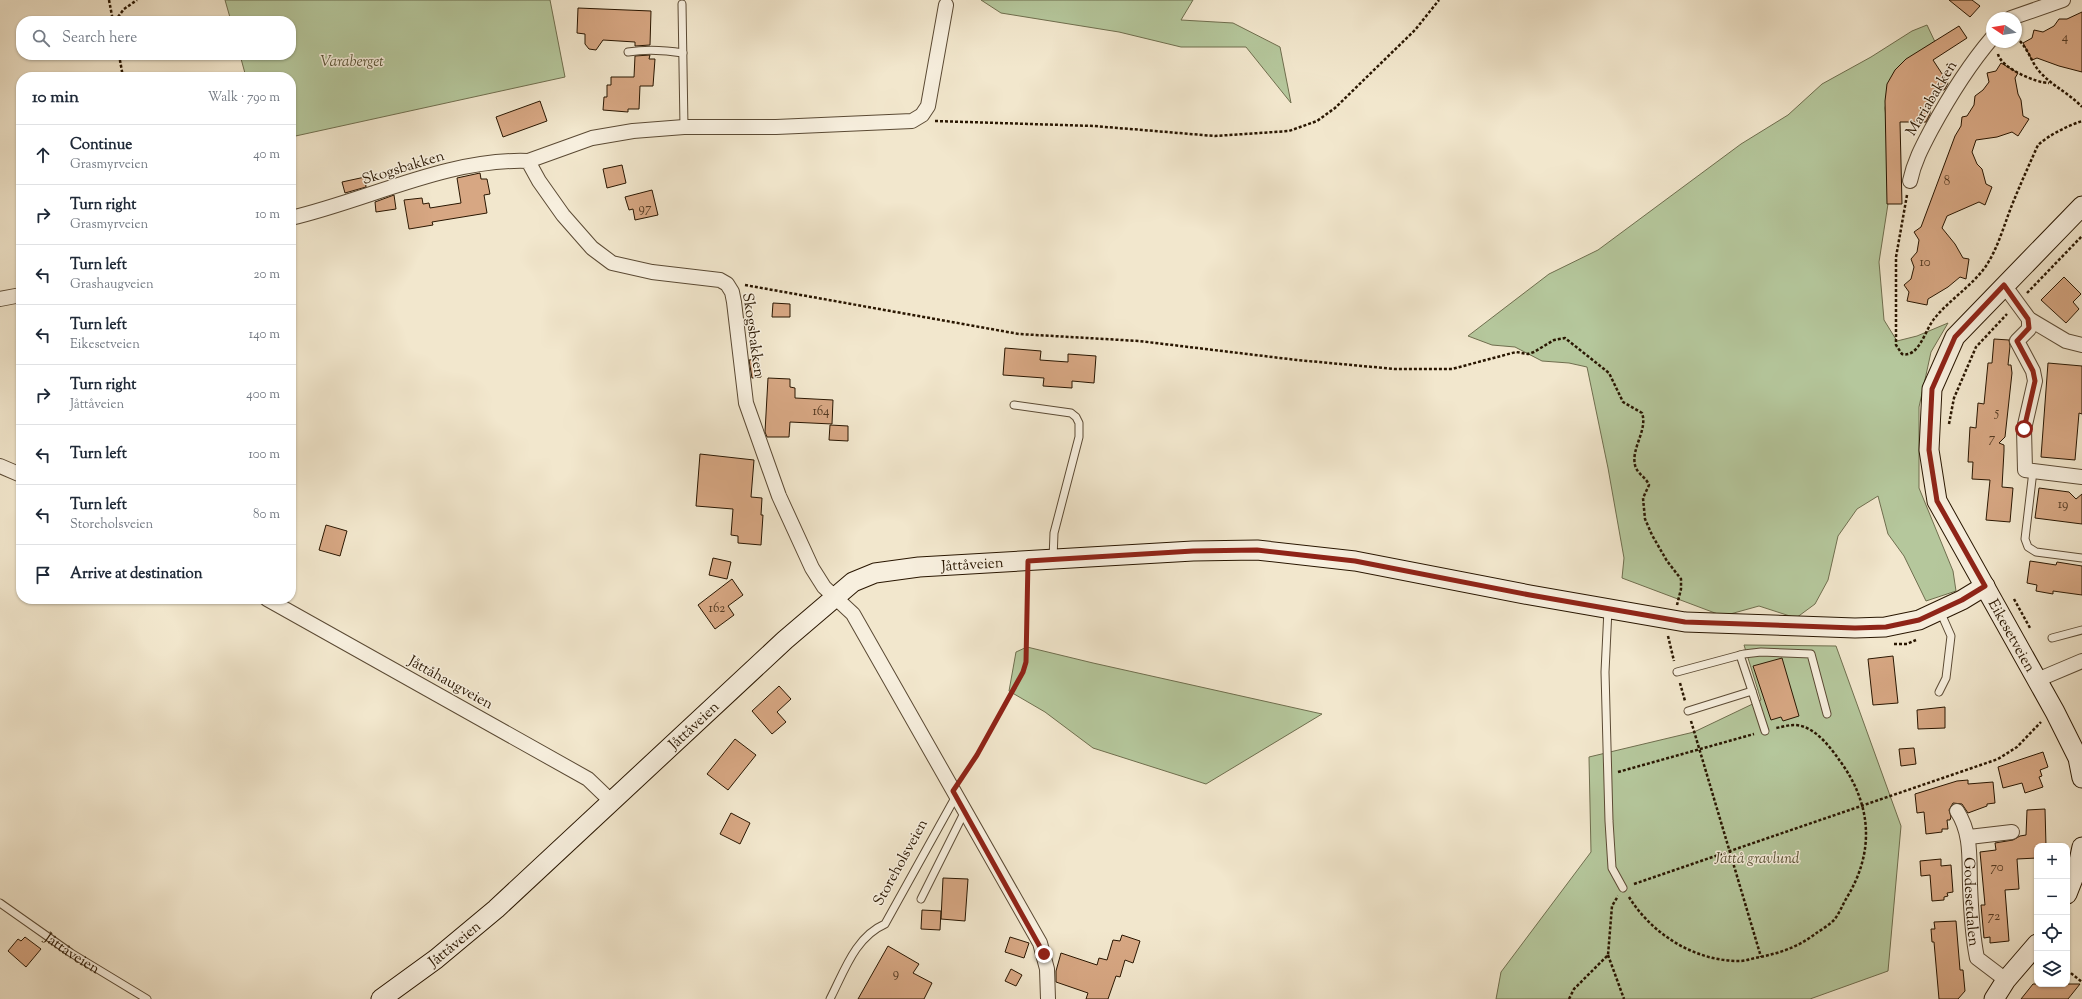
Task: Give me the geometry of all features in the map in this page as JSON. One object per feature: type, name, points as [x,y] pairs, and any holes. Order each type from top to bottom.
[{"type":"main road","name":"Eikesetveien","points":[[2038,680],[1937,501],[1929,450],[1932,389],[1955,337],[2082,206]]},
{"type":"main road","name":"Jåttåveien","points":[[381,999],[436,959],[496,909],[785,640],[853,582],[875,573],[919,567],[1193,551],[1257,550],[1304,554],[1355,561],[1530,595],[1608,608],[1670,627],[1767,625],[1886,627],[1919,620],[1985,586]]},
{"type":"main road","points":[[2038,680],[2078,758],[2082,778]]},
{"type":"main road","points":[[2070,886],[2078,866],[2082,847]]},
{"type":"main road","points":[[1994,999],[2006,980],[2034,947]]},
{"type":"street","points":[[2022,14],[2063,0]]},
{"type":"street","points":[[912,121],[922,115],[928,106],[946,5]]},
{"type":"street","name":"Mariabakken","points":[[1910,181],[1913,164],[1947,100],[1986,45]]},
{"type":"street","name":"Skogsbakken","points":[[296,216],[461,167],[495,161],[528,161],[592,138],[633,131],[684,126],[769,127],[912,121]]},
{"type":"street","name":"Skogsbakken","points":[[528,161],[539,181],[563,215],[592,248],[612,263],[652,272],[711,278],[727,284],[732,292],[734,302],[746,403],[758,441],[779,496],[812,568],[824,587],[835,598]]},
{"type":"street","points":[[2004,285],[2028,319],[2066,341],[2082,344]]},
{"type":"street","points":[[0,299],[16,296]]},
{"type":"street","points":[[2028,319],[2029,328],[2017,341],[2033,371],[2035,381],[2024,429],[2025,470],[2082,476]]},
{"type":"street","points":[[0,466],[16,473]]},
{"type":"street","points":[[835,598],[853,614],[1040,943],[1047,969],[1048,999]]},
{"type":"street","name":"Jåttåhaugveien","points":[[276,604],[588,779],[612,802]]},
{"type":"street","points":[[2038,680],[2082,661]]},
{"type":"street","name":"Godesetdalen","points":[[1957,811],[1964,821],[1969,837],[1971,911],[1977,958],[2006,980]]},
{"type":"street","points":[[1969,837],[2012,832]]},
{"type":"lane","points":[[682,4],[684,126]]},
{"type":"lane","points":[[628,52],[640,50],[683,53]]},
{"type":"lane","points":[[1014,405],[1071,414],[1076,417],[1079,423],[1078,447],[1054,533],[1053,559]]},
{"type":"lane","points":[[2033,471],[2025,539],[2028,548],[2036,552],[2082,558]]},
{"type":"lane","points":[[1608,608],[1605,672],[1612,868],[1623,888]]},
{"type":"lane","points":[[1940,610],[1951,636],[1946,678],[1940,692]]},
{"type":"lane","points":[[2052,638],[2082,630]]},
{"type":"lane","points":[[1677,672],[1740,655],[1761,652],[1811,654],[1827,714]]},
{"type":"lane","points":[[1740,655],[1765,731]]},
{"type":"lane","points":[[1688,711],[1752,691]]},
{"type":"lane","name":"Storeholsveien","points":[[830,999],[861,942],[878,927],[885,924],[954,794]]},
{"type":"lane","points":[[921,899],[965,811]]},
{"type":"lane","name":"Jåttåveien","points":[[0,903],[72,953],[147,999]]},
{"type":"path","points":[[109,0],[113,16]]},
{"type":"path","points":[[118,16],[124,9],[137,0]]},
{"type":"path","points":[[912,121],[1094,126],[1215,136],[1289,131],[1317,121],[1335,108],[1416,30],[1439,0]]},
{"type":"path","points":[[2022,44],[2036,67],[2049,82],[2082,107]]},
{"type":"path","points":[[120,60],[122,72]]},
{"type":"path","points":[[1947,64],[1951,69]]},
{"type":"path","points":[[2007,65],[2035,81],[2049,82]]},
{"type":"path","points":[[1910,181],[1896,257],[1895,278],[1896,345],[1902,354],[1908,356],[1918,347],[1926,330],[1935,318],[1985,267],[1995,249],[2038,145],[2044,140],[2073,124],[2082,122]]},
{"type":"path","points":[[1949,427],[1954,398],[1976,347],[2082,236]]},
{"type":"path","points":[[727,284],[736,283],[899,314],[1019,334],[1139,341],[1297,360],[1395,369],[1452,369],[1516,352],[1528,354],[1554,340],[1565,338],[1609,374],[1623,402],[1642,413],[1643,421],[1634,464],[1639,474],[1649,486],[1643,498],[1643,510],[1648,526],[1667,561],[1681,579],[1681,590],[1670,627],[1677,672],[1701,749],[1761,957]]},
{"type":"path","points":[[954,794],[1023,672],[1026,662],[1025,642],[1028,561]]},
{"type":"path","points":[[2012,596],[2020,608]]},
{"type":"path","points":[[1624,999],[1608,955],[1612,906],[1623,888],[1998,759],[2017,747],[2046,717]]},
{"type":"path","points":[[1608,775],[1765,731],[1796,725],[1810,731],[1825,741],[1849,773],[1862,806],[1866,830],[1865,856],[1853,888],[1834,920],[1804,943],[1778,954],[1740,961],[1716,958],[1691,951],[1662,935],[1636,908],[1623,888]]},
{"type":"path","points":[[1569,999],[1574,989],[1608,955]]},
{"type":"path","points":[[2070,972],[2082,982]]},
{"type":"green space","name":"Varaberget","points":[[225,0],[550,0],[565,77],[296,136],[296,72],[245,72],[241,60],[296,60],[296,16],[230,16]]},
{"type":"green space","points":[[981,0],[1193,0],[1181,20],[1233,23],[1280,47],[1291,103],[1246,47],[1181,47],[1119,32],[1001,13]]},
{"type":"green space","points":[[1927,25],[1936,44],[1926,66],[1892,76],[1885,108],[1892,178],[1879,262],[1884,320],[1897,341],[1917,336],[1948,323],[1931,352],[1919,407],[1919,488],[1953,571],[1956,591],[1926,601],[1904,556],[1888,534],[1878,496],[1857,509],[1838,536],[1828,580],[1815,604],[1796,618],[1759,606],[1723,616],[1622,578],[1624,558],[1608,468],[1587,367],[1569,363],[1542,361],[1515,347],[1492,345],[1468,336],[1549,274],[1598,250],[1741,144],[1788,115],[1822,84],[1871,57],[1912,31]]},
{"type":"green space","name":"Jåttå gravlund","points":[[1744,645],[1836,646],[1901,826],[1888,971],[1810,999],[1496,999],[1501,972],[1591,852],[1589,757],[1694,732],[1761,700]]},
{"type":"green space","points":[[1027,647],[1322,714],[1206,784],[1093,748],[1045,712],[1009,691],[1016,652]]},
{"type":"building","points":[[1949,0],[1972,0],[1980,6],[1970,17]]},
{"type":"building","points":[[578,8],[651,11],[650,45],[635,46],[635,42],[603,40],[596,50],[589,49],[585,44],[585,34],[577,33]]},
{"type":"building","points":[[2082,12],[2082,72],[2037,58],[2032,60],[2023,43],[2032,38],[2034,30],[2043,32],[2054,26],[2059,19],[2067,19]]},
{"type":"building","points":[[1959,26],[1967,38],[1933,60],[1948,83],[1945,89],[1935,95],[1930,104],[1930,114],[1926,122],[1900,122],[1902,204],[1887,204],[1885,101],[1887,84],[1895,70],[1906,59]]},
{"type":"building","points":[[650,55],[649,59],[655,59],[653,86],[640,86],[639,109],[628,109],[628,112],[603,110],[604,97],[607,97],[607,85],[611,85],[611,77],[634,77],[635,56]]},
{"type":"building","points":[[2001,63],[2018,73],[2015,78],[2018,94],[2021,100],[2023,116],[2029,119],[2018,136],[2012,132],[1997,137],[1976,140],[1972,152],[1977,164],[1982,169],[1986,184],[1992,187],[1985,205],[1979,202],[1947,216],[1942,228],[1955,244],[1963,258],[1969,259],[1966,279],[1960,277],[1948,287],[1928,299],[1927,305],[1907,301],[1909,292],[1904,285],[1911,279],[1914,267],[1911,259],[1917,252],[1919,240],[1914,232],[1921,227],[1955,136],[1961,126],[1962,117],[1967,116],[1974,105],[1975,96],[1983,90],[1989,82],[1987,73],[1996,71]]},
{"type":"building","points":[[540,101],[547,121],[503,137],[496,117]]},
{"type":"building","points":[[622,165],[626,183],[607,188],[603,169]]},
{"type":"building","points":[[480,173],[481,179],[487,179],[490,194],[484,195],[487,213],[432,222],[433,225],[409,229],[404,200],[422,198],[423,204],[429,203],[430,208],[461,203],[457,178]]},
{"type":"building","points":[[365,177],[366,187],[345,193],[342,182]]},
{"type":"building","points":[[652,190],[658,215],[635,220],[633,209],[629,210],[625,197]]},
{"type":"building","points":[[394,195],[396,209],[376,212],[375,202]]},
{"type":"building","points":[[2064,277],[2081,294],[2073,302],[2079,309],[2066,323],[2041,300]]},
{"type":"building","points":[[773,303],[790,304],[790,317],[772,317]]},
{"type":"building","points":[[1994,339],[2009,340],[2010,346],[2008,365],[2011,365],[2012,373],[2005,437],[1999,443],[2004,445],[2002,487],[2013,488],[2010,522],[1986,520],[1990,480],[1972,479],[1973,462],[1968,462],[1970,427],[1976,428],[1978,403],[1984,404],[1988,363],[1992,363]]},
{"type":"building","points":[[1005,348],[1041,351],[1040,360],[1068,362],[1068,354],[1096,356],[1094,383],[1072,381],[1072,388],[1043,386],[1044,378],[1003,375]]},
{"type":"building","points":[[759,359],[761,377],[752,378],[749,360]]},
{"type":"building","points":[[2048,363],[2082,366],[2082,414],[2079,413],[2075,460],[2041,457]]},
{"type":"building","points":[[768,378],[790,379],[790,387],[795,388],[795,398],[833,400],[832,424],[790,422],[789,437],[767,437],[765,432]]},
{"type":"building","points":[[830,425],[848,426],[848,441],[829,440]]},
{"type":"building","points":[[700,454],[754,460],[751,497],[762,498],[761,515],[763,515],[761,545],[738,543],[738,536],[731,535],[733,509],[696,506]]},
{"type":"building","points":[[2039,488],[2069,492],[2076,499],[2082,494],[2082,524],[2035,518]]},
{"type":"building","points":[[326,525],[347,531],[340,556],[319,550]]},
{"type":"building","points":[[713,558],[731,562],[727,579],[709,575]]},
{"type":"building","points":[[2030,561],[2056,565],[2057,562],[2082,566],[2082,595],[2053,591],[2053,594],[2036,591],[2037,585],[2027,583]]},
{"type":"building","points":[[732,579],[743,595],[728,606],[734,615],[715,629],[698,605]]},
{"type":"building","points":[[1893,656],[1898,703],[1873,705],[1868,659]]},
{"type":"building","points":[[1782,658],[1799,716],[1783,721],[1781,717],[1771,720],[1753,666]]},
{"type":"building","points":[[779,686],[791,699],[777,712],[786,722],[772,734],[752,711]]},
{"type":"building","points":[[1945,707],[1945,728],[1918,729],[1917,710]]},
{"type":"building","points":[[735,739],[756,755],[728,790],[707,774]]},
{"type":"building","points":[[1914,748],[1916,764],[1901,766],[1899,749]]},
{"type":"building","points":[[2043,752],[2048,767],[2040,770],[2042,776],[2039,777],[2043,787],[2025,793],[2022,783],[2003,788],[1998,767]]},
{"type":"building","points":[[1968,780],[1968,784],[1993,782],[1995,803],[1987,804],[1987,806],[1968,813],[1962,804],[1953,803],[1949,810],[1951,817],[1950,820],[1947,820],[1948,829],[1942,829],[1942,832],[1926,834],[1924,812],[1917,813],[1915,794],[1957,781]]},
{"type":"building","points":[[2045,809],[2046,843],[2034,843],[2034,858],[2017,859],[2019,889],[2005,890],[2009,941],[1990,943],[1990,937],[1984,938],[1981,905],[1985,905],[1980,852],[1996,850],[1995,843],[2013,840],[2020,836],[2026,835],[2027,810]]},
{"type":"building","points":[[731,813],[750,823],[740,844],[720,834]]},
{"type":"building","points":[[1941,859],[1941,866],[1951,865],[1953,892],[1947,893],[1948,896],[1944,897],[1944,900],[1932,901],[1930,875],[1921,876],[1920,861]]},
{"type":"building","points":[[943,878],[968,879],[965,921],[941,919]]},
{"type":"building","points":[[922,910],[941,911],[940,930],[921,929]]},
{"type":"building","points":[[1956,921],[1960,970],[1963,970],[1965,991],[1958,999],[1939,999],[1934,942],[1932,942],[1931,929],[1935,929],[1934,922]]},
{"type":"building","points":[[1122,935],[1140,941],[1133,963],[1125,960],[1120,977],[1116,976],[1108,999],[1086,999],[1088,993],[1056,982],[1056,971],[1061,953],[1097,965],[1099,958],[1107,960],[1113,940],[1120,941]]},
{"type":"building","points":[[25,937],[41,949],[26,967],[8,951],[18,939],[21,941]]},
{"type":"building","points":[[1010,937],[1029,943],[1024,958],[1005,952]]},
{"type":"building","points":[[888,946],[919,964],[913,973],[932,983],[924,999],[858,999]]},
{"type":"building","points":[[1011,969],[1022,975],[1016,986],[1005,981]]},
{"type":"building","points":[[2033,984],[2034,987],[2070,987],[2070,984],[2080,984],[2068,999],[2021,999]]},
{"type":"route","points":[[1044,954],[1040,943],[953,791],[977,755],[1002,707],[1023,672],[1026,662],[1025,642],[1028,561],[1193,551],[1257,550],[1304,554],[1355,561],[1530,595],[1685,622],[1855,628],[1886,627],[1919,620],[1962,600],[1985,586],[1937,501],[1929,450],[1932,389],[1955,337],[2004,285],[2028,319],[2029,328],[2017,341],[2026,361],[2033,371],[2035,381],[2024,429]]}]
